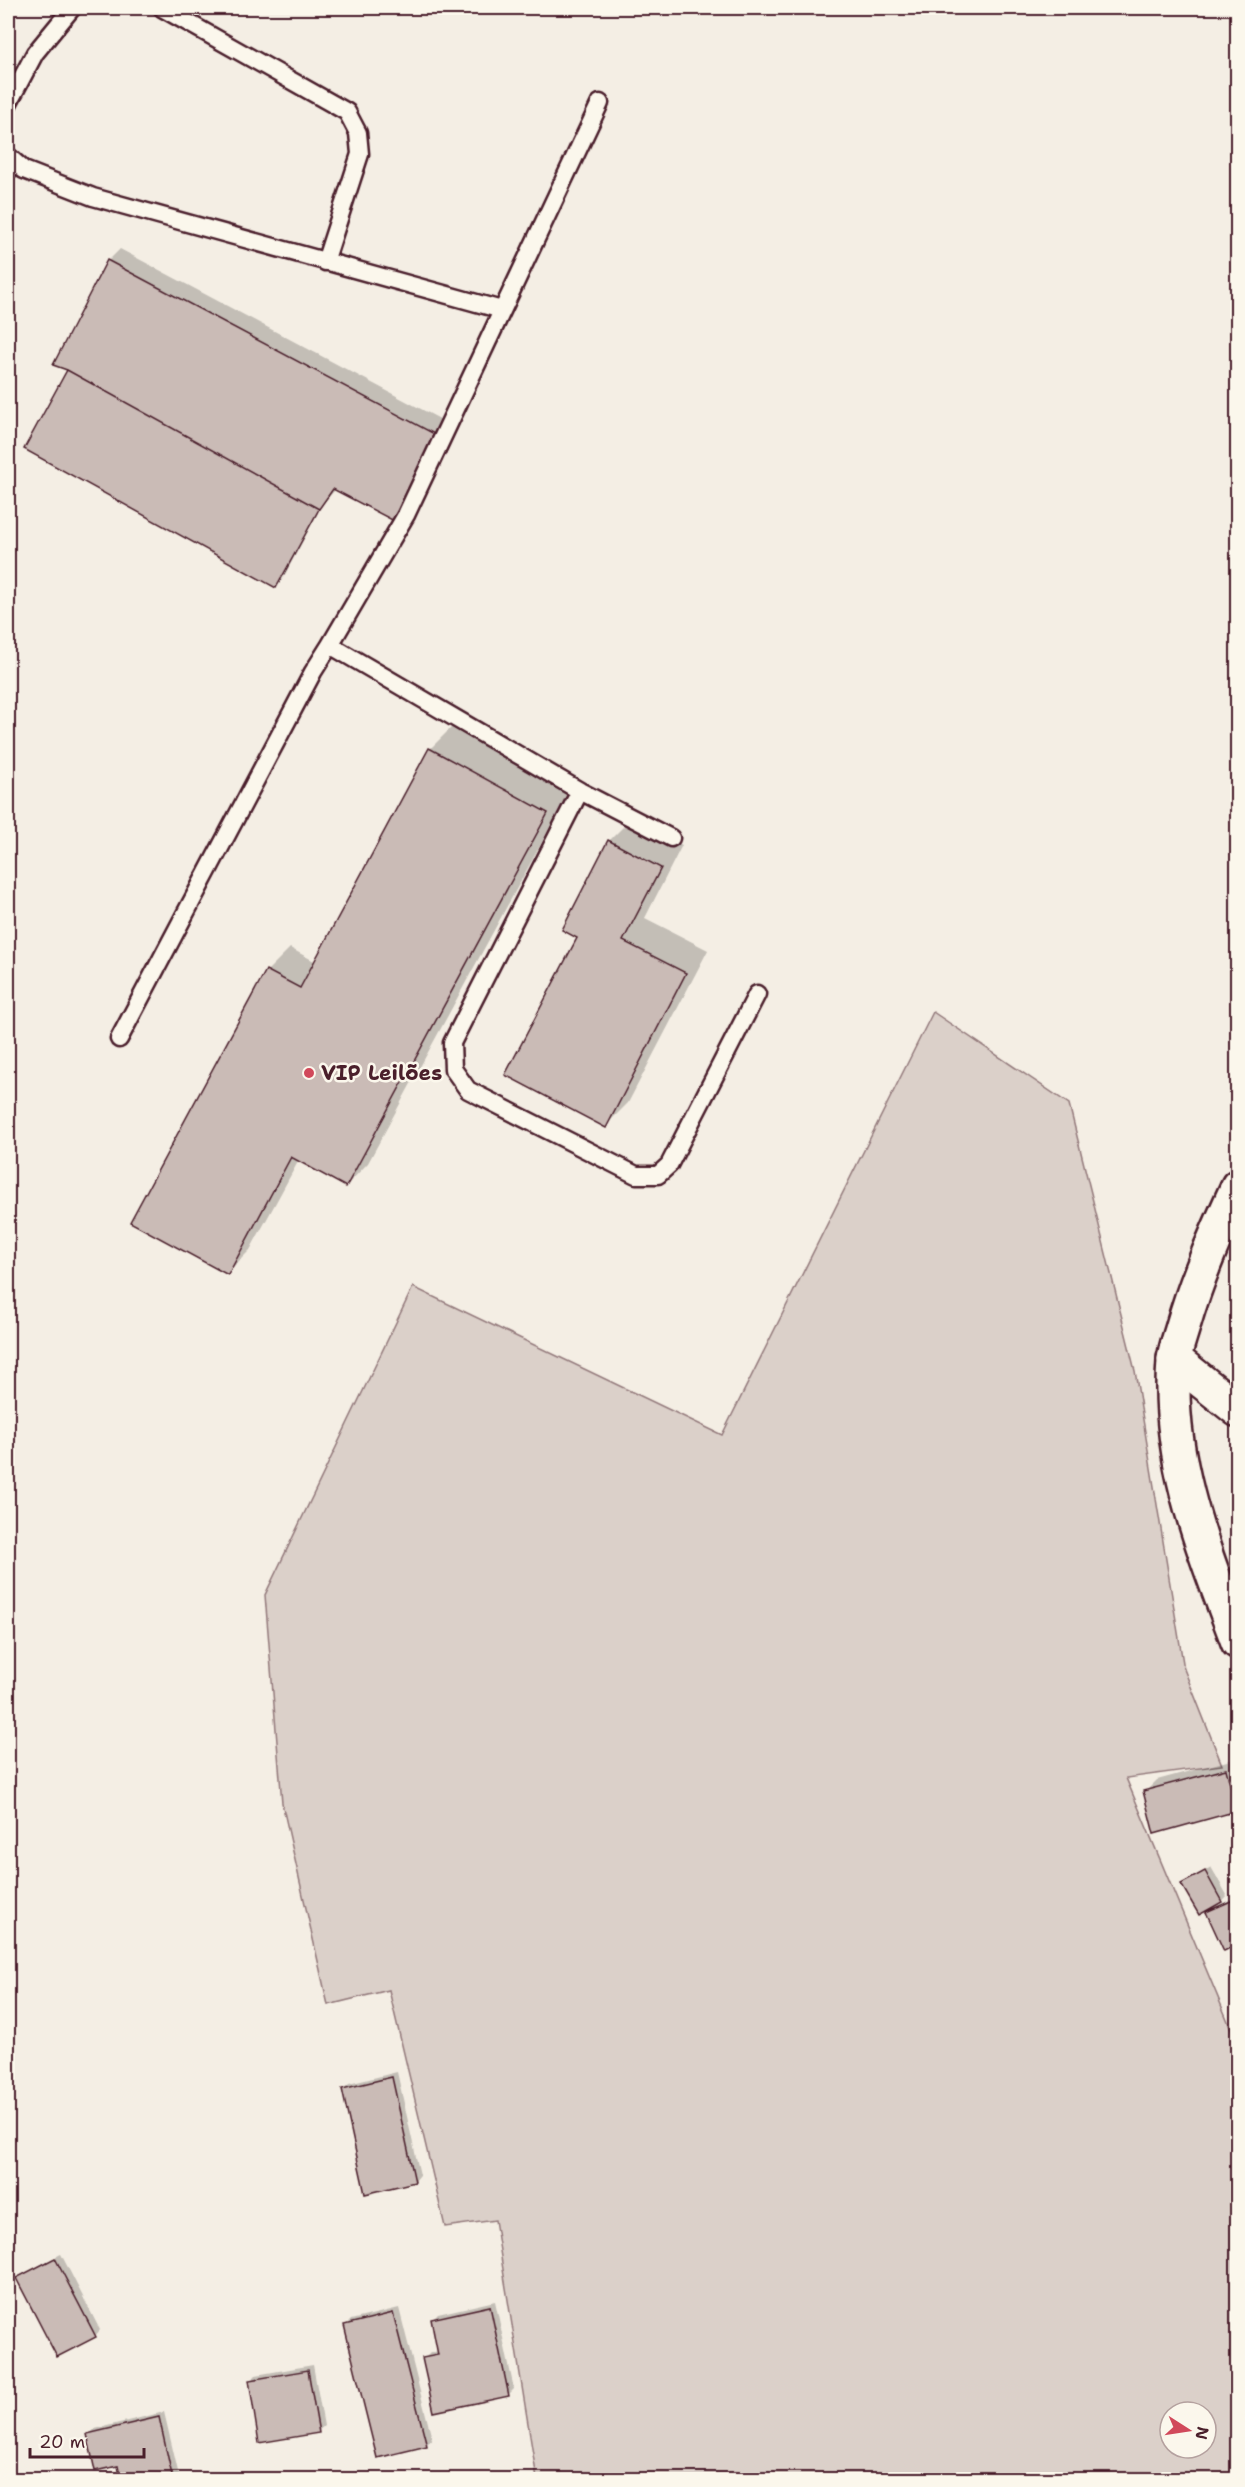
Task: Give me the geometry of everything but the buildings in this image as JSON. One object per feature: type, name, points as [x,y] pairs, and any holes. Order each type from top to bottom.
[{"type":"main road","points":[[1238,1186],[1204,1259],[1174,1359],[1174,1412],[1179,1462],[1196,1530],[1238,1642]]},
{"type":"main road","points":[[1174,1359],[1238,1410]]},
{"type":"lane","points":[[8,104],[35,53],[72,8]]},
{"type":"lane","points":[[162,8],[346,112],[358,133],[360,154],[325,262]]},
{"type":"lane","points":[[119,1039],[313,672],[406,515],[600,103]]},
{"type":"lane","points":[[8,156],[24,171],[93,197],[502,310]]},
{"type":"lane","points":[[330,645],[580,791],[671,838]]},
{"type":"lane","points":[[580,791],[452,1043],[453,1069],[468,1090],[636,1175],[658,1175],[669,1165],[757,994]]},
{"type":"shaded area","points":[[933,1012],[1069,1104],[1135,1371],[1184,1669],[1222,1765],[1126,1778],[1237,2043],[1237,2479],[537,2479],[495,2220],[445,2227],[389,1990],[328,2005],[282,1803],[265,1595],[413,1287],[722,1435]]},
{"type":"place","name":"VIP Leilões","points":[[309,1073]]}]
